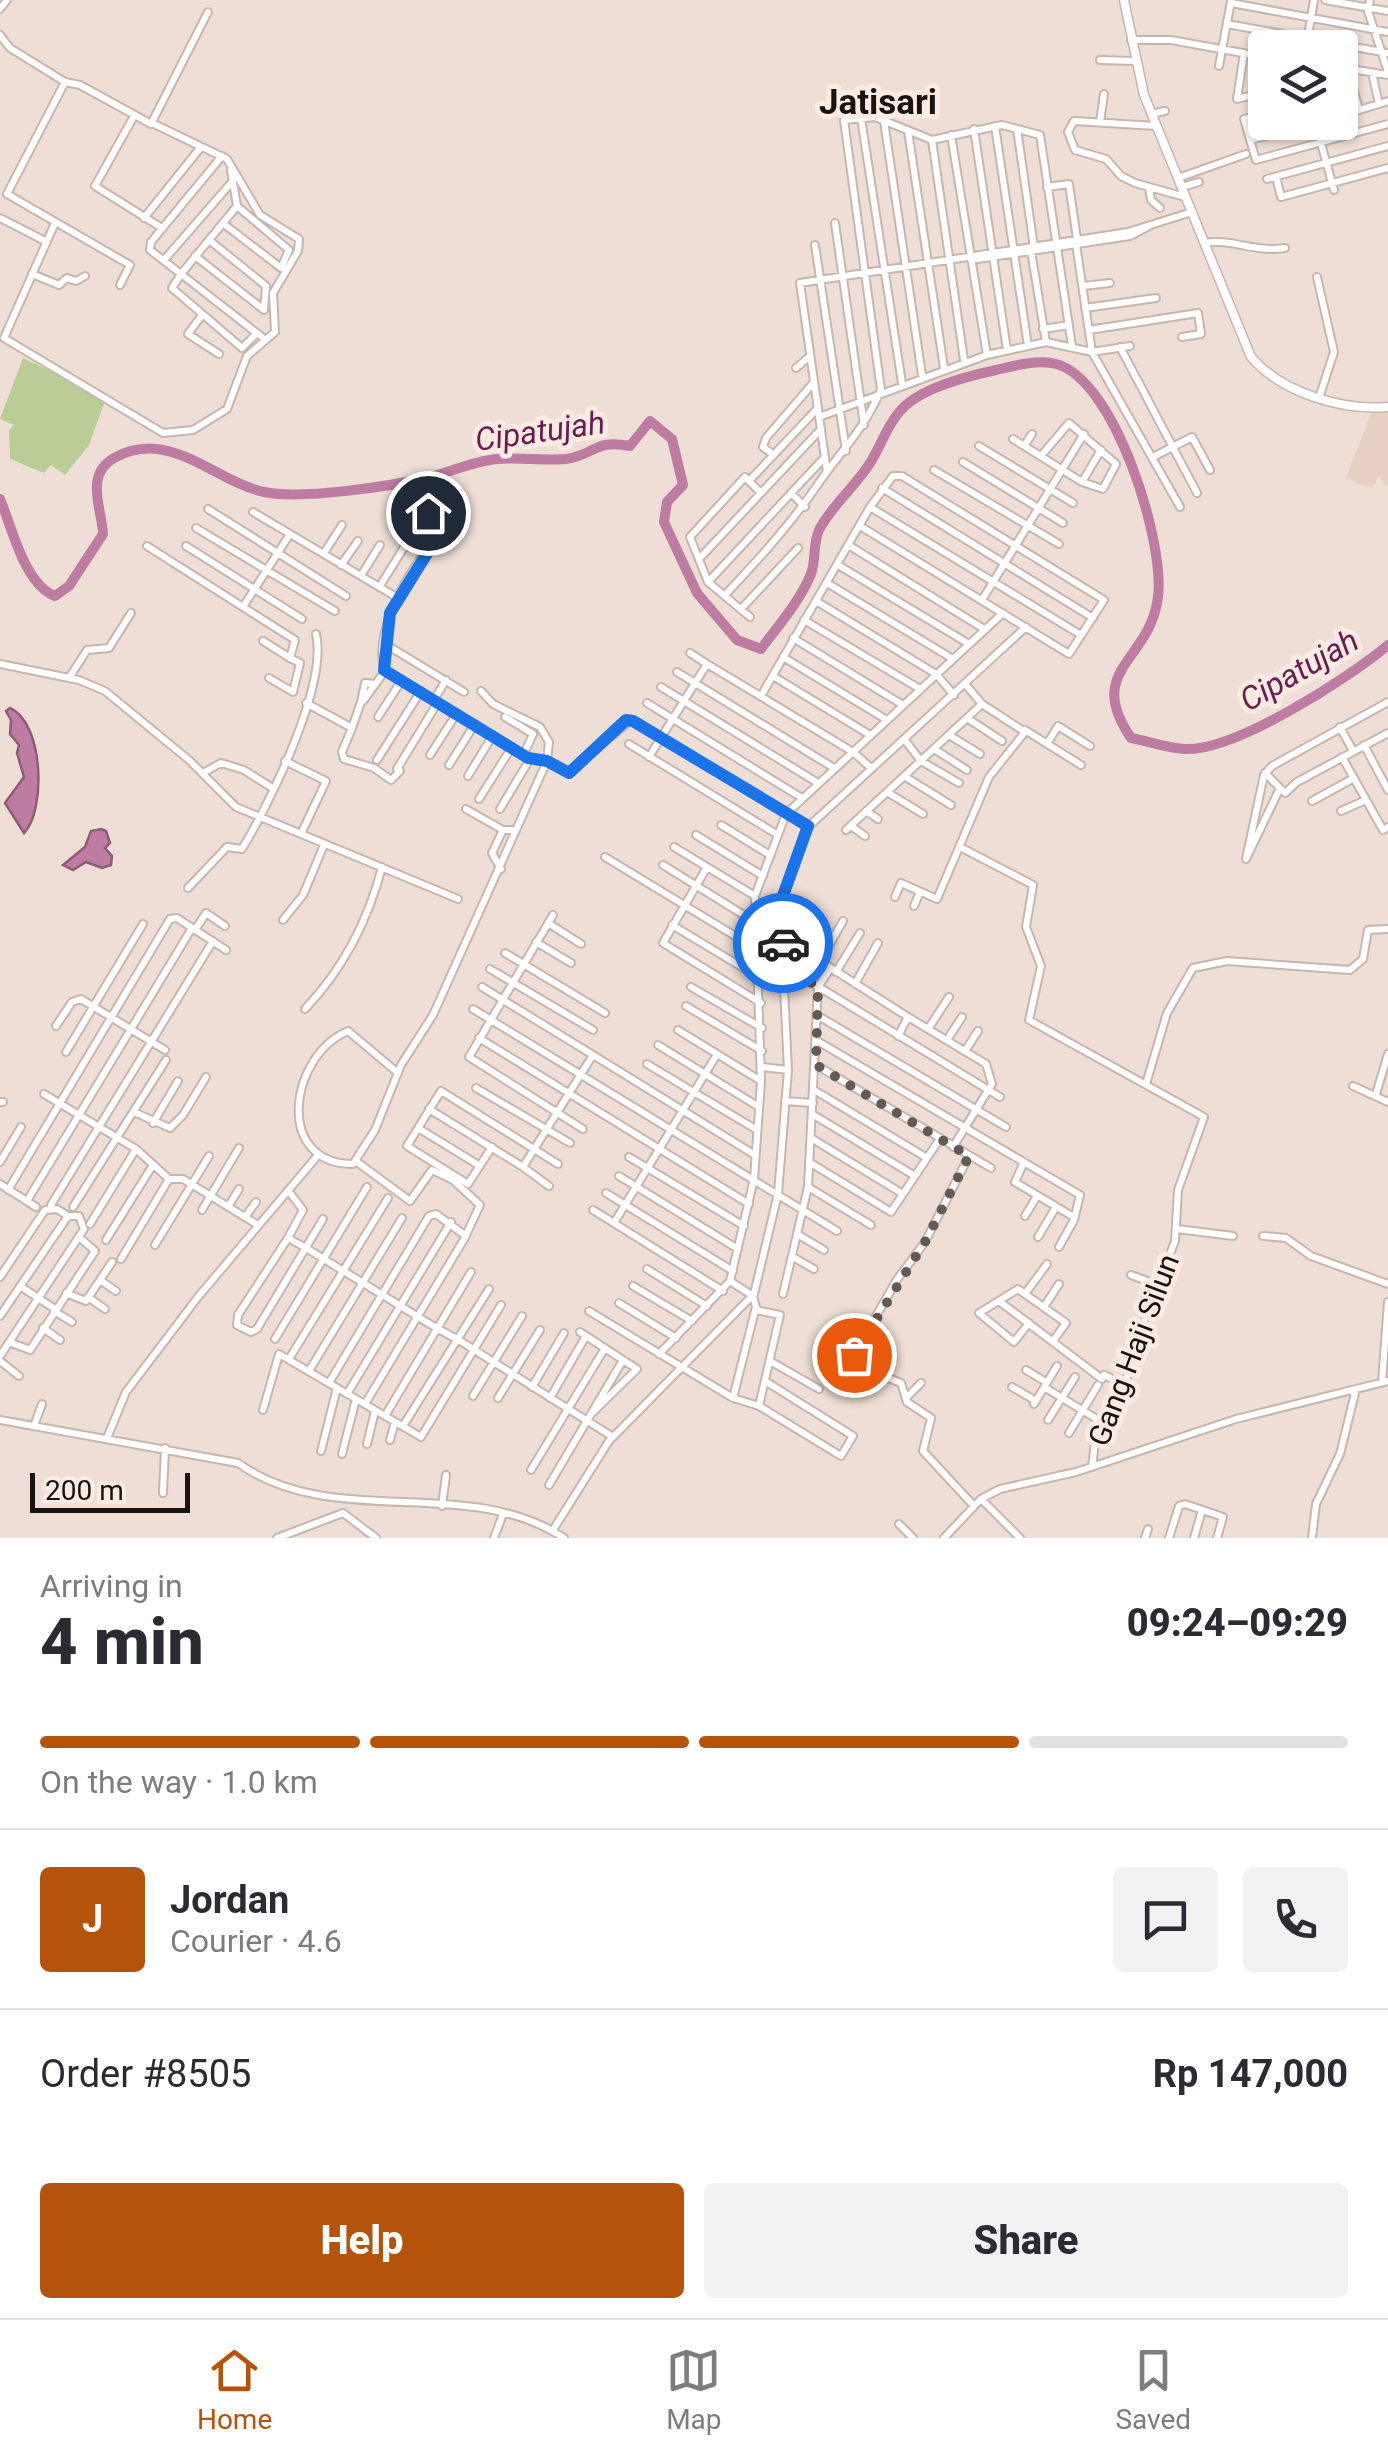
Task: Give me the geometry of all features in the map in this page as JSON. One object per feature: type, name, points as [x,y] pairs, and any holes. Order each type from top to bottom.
[{"type":"street","points":[[0,9],[8,0]]},
{"type":"street","points":[[1124,0],[1151,114],[1252,357],[1264,369],[1319,398],[1342,405],[1388,407]]},
{"type":"street","points":[[1309,30],[1314,0]]},
{"type":"street","points":[[1326,0],[1369,4],[1388,11]]},
{"type":"street","points":[[1219,66],[1231,2],[1388,32]]},
{"type":"street","points":[[1358,71],[1388,74],[1369,4]]},
{"type":"street","points":[[152,123],[208,12]]},
{"type":"street","points":[[1227,24],[1251,30]]},
{"type":"street","points":[[0,35],[8,47],[65,82],[80,85],[134,116],[222,156],[260,215],[296,235],[300,247],[274,293],[275,332],[248,356],[230,407],[198,428],[173,434],[157,431],[4,338],[55,223]]},
{"type":"street","points":[[1131,40],[1171,40],[1248,54]]},
{"type":"street","points":[[1358,50],[1385,53]]},
{"type":"street","points":[[1244,53],[1238,100],[1248,97]]},
{"type":"street","points":[[1100,60],[1136,62]]},
{"type":"street","points":[[1372,73],[1379,104]]},
{"type":"street","points":[[65,82],[7,194],[130,265],[120,286]]},
{"type":"street","points":[[1100,122],[1104,94]]},
{"type":"street","points":[[1358,107],[1359,110],[1388,101]]},
{"type":"street","points":[[1151,114],[1165,111]]},
{"type":"street","points":[[134,116],[95,184],[98,190],[162,228]]},
{"type":"street","points":[[861,118],[902,382]]},
{"type":"street","points":[[725,595],[805,507],[865,428],[881,390],[842,123],[861,118],[884,120],[932,140],[995,126],[1040,136],[1072,346]]},
{"type":"street","points":[[884,120],[922,376]]},
{"type":"street","points":[[1156,126],[1070,122],[1068,135],[1074,149],[1106,159],[1121,176],[1186,197]]},
{"type":"street","points":[[1250,140],[1256,160],[1388,124]]},
{"type":"street","points":[[995,126],[1028,346]]},
{"type":"street","points":[[974,129],[1007,350]]},
{"type":"street","points":[[1017,129],[1046,342]]},
{"type":"street","points":[[908,130],[944,368]]},
{"type":"street","points":[[951,134],[986,354]]},
{"type":"street","points":[[932,140],[964,360]]},
{"type":"street","points":[[1320,140],[1333,187]]},
{"type":"street","points":[[1388,146],[1272,178],[1282,197],[1333,187],[1388,169]]},
{"type":"street","points":[[144,218],[202,147]]},
{"type":"street","points":[[1180,183],[1246,154]]},
{"type":"street","points":[[222,156],[148,246],[181,274],[259,335],[242,348],[172,290],[181,274],[237,206]]},
{"type":"street","points":[[224,224],[281,268],[289,250],[237,206],[231,166]]},
{"type":"street","points":[[164,260],[232,182]]},
{"type":"street","points":[[1180,183],[1199,182]]},
{"type":"street","points":[[1048,187],[1069,184],[1092,352],[1180,507]]},
{"type":"street","points":[[1149,188],[1151,200],[1160,208]]},
{"type":"street","points":[[828,473],[800,283],[1076,242],[1192,212]]},
{"type":"street","points":[[0,218],[47,242]]},
{"type":"street","points":[[835,223],[865,428]]},
{"type":"street","points":[[195,256],[264,310],[266,286],[209,240]]},
{"type":"street","points":[[1204,243],[1225,240],[1254,250],[1286,248]]},
{"type":"street","points":[[816,246],[846,451]]},
{"type":"street","points":[[32,274],[57,284],[85,276]]},
{"type":"street","points":[[1317,278],[1334,352],[1319,398]]},
{"type":"street","points":[[1083,286],[1110,283]]},
{"type":"street","points":[[1086,308],[1156,298]]},
{"type":"street","points":[[1089,330],[1198,313],[1202,334],[1182,337]]},
{"type":"street","points":[[202,316],[188,334],[219,354]]},
{"type":"street","points":[[1044,329],[1069,325]]},
{"type":"street","points":[[750,482],[818,413],[902,382],[964,360],[1046,342],[1092,352],[1130,346]]},
{"type":"street","points":[[1120,347],[1196,492]]},
{"type":"street","points":[[796,368],[810,356]]},
{"type":"street","points":[[774,456],[764,447],[772,427],[815,381]]},
{"type":"street","points":[[1013,439],[1040,456],[1060,468],[1082,482],[1104,488],[1116,466],[1084,434],[1066,423],[1040,456]]},
{"type":"street","points":[[699,559],[820,430]]},
{"type":"street","points":[[1024,446],[1032,434]]},
{"type":"street","points":[[982,600],[1084,434]]},
{"type":"street","points":[[1153,457],[1192,437],[1210,470]]},
{"type":"street","points":[[978,446],[1073,502]]},
{"type":"street","points":[[1082,482],[1101,450]]},
{"type":"street","points":[[708,582],[825,457]]},
{"type":"street","points":[[963,462],[1063,523]]},
{"type":"street","points":[[934,470],[1060,544]]},
{"type":"street","points":[[762,696],[870,506],[893,476],[902,476],[1104,598],[1070,654],[860,526]]},
{"type":"street","points":[[750,616],[708,582],[690,537],[745,478],[761,493]]},
{"type":"street","points":[[882,488],[1093,618]]},
{"type":"street","points":[[791,493],[805,507]]},
{"type":"street","points":[[870,506],[1082,636]]},
{"type":"street","points":[[208,509],[346,596]]},
{"type":"street","points":[[446,680],[397,769],[400,771],[391,780],[374,768],[344,759],[342,752],[361,702],[384,670],[384,644],[398,598],[455,510]]},
{"type":"street","points":[[253,512],[398,598]]},
{"type":"street","points":[[380,586],[424,514],[444,526]]},
{"type":"street","points":[[324,554],[342,526]]},
{"type":"street","points":[[196,528],[335,611]]},
{"type":"street","points":[[243,607],[290,534]]},
{"type":"street","points":[[342,565],[358,541]]},
{"type":"street","points":[[362,574],[380,545]]},
{"type":"street","points":[[147,546],[295,640],[290,658]]},
{"type":"street","points":[[186,546],[302,619]]},
{"type":"street","points":[[850,546],[984,629]]},
{"type":"street","points":[[742,608],[798,548]]},
{"type":"street","points":[[838,564],[968,644]]},
{"type":"street","points":[[771,577],[780,585]]},
{"type":"street","points":[[827,583],[953,659]]},
{"type":"street","points":[[756,593],[766,600]]},
{"type":"street","points":[[816,601],[936,674],[954,695]]},
{"type":"street","points":[[69,678],[87,650],[109,648],[131,613]]},
{"type":"street","points":[[658,1354],[730,1281],[744,1226],[754,1180],[762,1066],[755,896],[786,814],[1003,614]]},
{"type":"street","points":[[804,620],[920,689]]},
{"type":"street","points":[[734,1398],[778,1194],[788,1070],[780,904],[808,826],[1026,627]]},
{"type":"street","points":[[188,888],[227,847],[242,849],[262,816],[320,660],[316,634]]},
{"type":"street","points":[[793,638],[903,705]]},
{"type":"street","points":[[262,642],[300,662],[294,692],[269,678]]},
{"type":"street","points":[[384,644],[464,692]]},
{"type":"street","points":[[690,653],[852,752],[871,768]]},
{"type":"street","points":[[783,657],[886,720]]},
{"type":"street","points":[[0,664],[69,678],[114,696],[203,773],[234,806],[458,899]]},
{"type":"street","points":[[649,756],[707,664]]},
{"type":"street","points":[[384,670],[527,757],[547,761],[570,773],[628,720],[808,826]]},
{"type":"street","points":[[677,672],[834,768]]},
{"type":"street","points":[[773,676],[870,735]]},
{"type":"street","points":[[378,717],[402,680]]},
{"type":"street","points":[[966,685],[982,704],[1081,765]]},
{"type":"street","points":[[662,687],[818,783]]},
{"type":"street","points":[[377,760],[421,691]]},
{"type":"street","points":[[398,1072],[348,1031],[310,1064],[300,1086],[298,1123],[320,1154],[346,1165],[357,1160],[380,1119],[398,1072],[433,1014],[501,870],[512,830],[547,761],[549,742],[540,726],[493,704],[480,691]]},
{"type":"street","points":[[1280,788],[1246,858],[1266,773],[1281,758],[1388,702]]},
{"type":"street","points":[[306,703],[352,728]]},
{"type":"street","points":[[647,703],[802,798]]},
{"type":"street","points":[[865,836],[848,828],[982,704]]},
{"type":"street","points":[[430,755],[457,714]]},
{"type":"street","points":[[500,809],[527,757],[533,734],[505,717]]},
{"type":"street","points":[[967,718],[1002,741]]},
{"type":"street","points":[[449,765],[475,724]]},
{"type":"street","points":[[1047,744],[1058,726],[1090,746]]},
{"type":"street","points":[[1340,727],[1353,751]]},
{"type":"street","points":[[895,897],[901,883],[937,899],[962,848],[989,776],[1025,730]]},
{"type":"street","points":[[949,734],[980,754]]},
{"type":"street","points":[[468,776],[493,735]]},
{"type":"street","points":[[1266,773],[1285,793],[1342,757],[1387,735]]},
{"type":"street","points":[[904,739],[921,760],[959,783]]},
{"type":"street","points":[[629,744],[778,835]]},
{"type":"street","points":[[1364,745],[1388,790]]},
{"type":"street","points":[[479,799],[512,747]]},
{"type":"street","points":[[934,749],[968,770]]},
{"type":"street","points":[[1342,757],[1383,830],[1388,828]]},
{"type":"street","points":[[285,761],[326,781],[301,834]]},
{"type":"street","points":[[203,773],[221,763],[244,770],[274,789]]},
{"type":"street","points":[[904,776],[951,805]]},
{"type":"street","points":[[1312,800],[1354,778]]},
{"type":"street","points":[[887,792],[922,814]]},
{"type":"street","points":[[1342,811],[1366,800]]},
{"type":"street","points":[[1255,815],[1273,803]]},
{"type":"street","points":[[466,810],[503,830],[512,830]]},
{"type":"street","points":[[866,811],[878,819]]},
{"type":"street","points":[[721,824],[770,855]]},
{"type":"street","points":[[501,870],[492,853],[503,830]]},
{"type":"street","points":[[696,835],[762,876]]},
{"type":"street","points":[[283,920],[303,895],[324,845]]},
{"type":"street","points":[[674,846],[755,896]]},
{"type":"street","points":[[962,848],[1033,885],[1026,927],[1041,966],[1029,1020],[1146,1084],[1167,1013],[1193,968],[1227,961],[1350,970],[1360,964],[1368,930],[1388,928]]},
{"type":"street","points":[[605,857],[1000,1096]]},
{"type":"street","points":[[663,865],[756,923]]},
{"type":"street","points":[[306,1009],[333,980],[355,942],[382,867]]},
{"type":"street","points":[[707,867],[663,944],[761,1003]]},
{"type":"street","points":[[914,906],[920,892]]},
{"type":"street","points":[[28,1201],[194,929],[206,913],[225,926]]},
{"type":"street","points":[[8,1190],[170,919],[177,918],[226,950]]},
{"type":"street","points":[[581,944],[550,919],[479,1038],[470,1060],[583,1129]]},
{"type":"street","points":[[843,921],[820,960],[990,1069],[992,1082],[953,1147]]},
{"type":"street","points":[[66,1052],[143,924]]},
{"type":"street","points":[[672,926],[760,978]]},
{"type":"street","points":[[784,1294],[808,1187],[819,1042],[818,987],[860,932]]},
{"type":"street","points":[[51,1205],[213,942]]},
{"type":"street","points":[[536,942],[570,963]]},
{"type":"street","points":[[854,984],[878,943]]},
{"type":"street","points":[[506,953],[604,1014]]},
{"type":"street","points":[[490,969],[594,1030]]},
{"type":"street","points":[[482,987],[756,1155]]},
{"type":"street","points":[[691,987],[762,1028]]},
{"type":"street","points":[[928,1029],[949,997]]},
{"type":"street","points":[[56,1026],[76,999],[165,1050]]},
{"type":"street","points":[[686,1006],[762,1052]]},
{"type":"street","points":[[474,1009],[837,1231]]},
{"type":"street","points":[[819,1016],[1006,1127]]},
{"type":"street","points":[[898,1036],[908,1017]]},
{"type":"street","points":[[947,1040],[962,1017]]},
{"type":"street","points":[[678,1030],[761,1081]]},
{"type":"street","points":[[965,1051],[978,1031]]},
{"type":"street","points":[[479,1038],[749,1204]]},
{"type":"street","points":[[819,1042],[1080,1196],[1059,1247]]},
{"type":"street","points":[[658,1045],[759,1106]]},
{"type":"street","points":[[523,1167],[593,1054]]},
{"type":"street","points":[[1376,1094],[1388,1054]]},
{"type":"street","points":[[614,1223],[716,1056]]},
{"type":"street","points":[[73,1207],[166,1060]]},
{"type":"street","points":[[647,1064],[757,1130]]},
{"type":"street","points":[[816,1065],[991,1168]]},
{"type":"street","points":[[762,1066],[788,1070]]},
{"type":"street","points":[[134,1112],[166,1128],[177,1122],[206,1077]]},
{"type":"street","points":[[152,1123],[178,1081]]},
{"type":"street","name":"Gang Haji Silun","points":[[1092,1467],[1094,1446],[1126,1387],[1129,1360],[1177,1229],[1178,1190],[1204,1119],[1146,1084]]},
{"type":"street","points":[[1354,1086],[1388,1102]]},
{"type":"street","points":[[476,1088],[570,1143]]},
{"type":"street","points":[[813,1089],[927,1158]]},
{"type":"street","points":[[492,1147],[468,1184],[406,1146],[440,1090],[558,1164]]},
{"type":"street","points":[[44,1094],[136,1149],[170,1180],[183,1179],[258,1225]]},
{"type":"street","points":[[784,1101],[813,1103]]},
{"type":"street","points":[[430,1109],[549,1186]]},
{"type":"street","points":[[812,1114],[914,1176]]},
{"type":"street","points":[[0,1162],[21,1127]]},
{"type":"street","points":[[418,1128],[480,1166]]},
{"type":"street","points":[[811,1138],[903,1194]]},
{"type":"street","points":[[809,1162],[891,1212],[939,1140]]},
{"type":"street","points":[[202,1210],[239,1148]]},
{"type":"street","points":[[90,1224],[136,1149]]},
{"type":"street","points":[[108,1438],[126,1392],[258,1225],[290,1193],[320,1154]]},
{"type":"street","points":[[155,1245],[209,1156]]},
{"type":"street","points":[[969,1156],[925,1242],[854,1355],[873,1372],[901,1383],[905,1399],[932,1420],[924,1452],[974,1506]]},
{"type":"street","points":[[629,1157],[744,1226]]},
{"type":"street","points":[[357,1160],[410,1201],[432,1170],[453,1180],[480,1205],[466,1236],[365,1404]]},
{"type":"street","points":[[1024,1162],[1015,1182],[1072,1216]]},
{"type":"street","points":[[106,1240],[153,1165]]},
{"type":"street","points":[[619,1176],[738,1249]]},
{"type":"street","points":[[66,1293],[82,1302],[88,1297],[170,1180]]},
{"type":"street","points":[[0,1184],[36,1206]]},
{"type":"street","points":[[275,1340],[367,1187]]},
{"type":"street","points":[[808,1187],[871,1226]]},
{"type":"street","points":[[228,1207],[239,1189]]},
{"type":"street","points":[[606,1192],[733,1271]]},
{"type":"street","points":[[290,1193],[302,1210],[236,1319],[238,1326],[251,1332],[258,1330],[323,1219]]},
{"type":"street","points":[[1025,1216],[1038,1196]]},
{"type":"street","points":[[289,1360],[388,1198]]},
{"type":"street","points":[[245,1217],[256,1202]]},
{"type":"street","points":[[1038,1237],[1056,1207]]},
{"type":"street","points":[[0,1277],[45,1210],[57,1209],[68,1216]]},
{"type":"street","points":[[593,1210],[722,1291]]},
{"type":"street","points":[[0,1316],[68,1216],[76,1214],[84,1222],[80,1237],[0,1359],[19,1376]]},
{"type":"street","points":[[321,1450],[333,1385],[428,1216],[436,1214],[466,1236]]},
{"type":"street","points":[[309,1371],[402,1218]]},
{"type":"street","points":[[347,1394],[451,1222]]},
{"type":"street","points":[[1177,1229],[1233,1236]]},
{"type":"street","points":[[798,1234],[824,1250]]},
{"type":"street","points":[[1263,1236],[1286,1238],[1311,1256],[1388,1284]]},
{"type":"street","points":[[9,1342],[28,1352],[95,1251],[80,1237]]},
{"type":"street","points":[[288,1238],[457,1339],[511,1376],[589,1417],[613,1436]]},
{"type":"street","points":[[793,1257],[814,1269]]},
{"type":"street","points":[[1024,1294],[1047,1264]]},
{"type":"street","points":[[647,1268],[707,1306]]},
{"type":"street","points":[[385,1416],[472,1272]]},
{"type":"street","points":[[1131,1275],[1158,1285]]},
{"type":"street","points":[[100,1280],[116,1291]]},
{"type":"street","points":[[730,1281],[753,1296]]},
{"type":"street","points":[[1044,1307],[1059,1284]]},
{"type":"street","points":[[20,1286],[72,1322]]},
{"type":"street","points":[[633,1286],[692,1322]]},
{"type":"street","points":[[390,1440],[489,1289]]},
{"type":"street","points":[[1029,1323],[1014,1342],[978,1312],[1018,1289],[1066,1323],[1053,1341]]},
{"type":"street","points":[[553,1530],[613,1436],[753,1296]]},
{"type":"street","points":[[88,1297],[105,1309]]},
{"type":"street","points":[[998,1301],[1076,1363],[1126,1387]]},
{"type":"street","points":[[619,1302],[676,1338]]},
{"type":"street","points":[[944,1538],[981,1499],[1000,1489],[1092,1467],[1236,1420],[1385,1382],[1388,1302]]},
{"type":"street","points":[[263,1410],[277,1354],[423,1436],[502,1305]]},
{"type":"street","points":[[756,1310],[780,1316],[759,1406]]},
{"type":"street","points":[[589,1311],[681,1370],[734,1398],[759,1406],[841,1456],[853,1436],[765,1381]]},
{"type":"street","points":[[472,1396],[522,1316]]},
{"type":"street","points":[[43,1328],[60,1340]]},
{"type":"street","points":[[498,1398],[540,1330]]},
{"type":"street","points":[[532,1387],[564,1334]]},
{"type":"street","points":[[550,1398],[583,1334],[638,1370],[589,1417]]},
{"type":"street","points":[[531,1470],[605,1348]]},
{"type":"street","points":[[549,1485],[623,1360]]},
{"type":"street","points":[[770,1361],[819,1390]]},
{"type":"street","points":[[1012,1387],[1035,1403],[1057,1366]]},
{"type":"street","points":[[1026,1370],[1105,1424]]},
{"type":"street","points":[[1048,1420],[1075,1377]]},
{"type":"street","points":[[905,1399],[921,1382]]},
{"type":"street","points":[[1069,1433],[1098,1385]]},
{"type":"street","points":[[1312,1538],[1316,1504],[1340,1454],[1356,1389]]},
{"type":"street","points":[[342,1454],[356,1398]]},
{"type":"street","points":[[34,1426],[42,1404]]},
{"type":"street","points":[[366,1444],[376,1410]]},
{"type":"street","points":[[0,1420],[238,1463],[256,1477],[291,1489],[503,1514],[553,1530],[562,1537]]},
{"type":"street","points":[[410,1444],[412,1433]]},
{"type":"street","points":[[164,1493],[165,1448]]},
{"type":"street","points":[[442,1506],[446,1475]]},
{"type":"street","points":[[343,1513],[348,1498]]},
{"type":"street","points":[[981,1499],[1020,1538]]},
{"type":"street","points":[[1169,1538],[1179,1506],[1223,1517],[1217,1538]]},
{"type":"street","points":[[1194,1538],[1202,1510]]},
{"type":"street","points":[[277,1538],[343,1513]]},
{"type":"street","points":[[343,1513],[376,1538]]},
{"type":"street","points":[[494,1538],[503,1514]]},
{"type":"street","points":[[899,1524],[913,1538]]},
{"type":"street","points":[[1145,1538],[1148,1528]]},
{"type":"shaded area","points":[[1388,407],[1388,487],[1379,476],[1373,487],[1361,485],[1346,477],[1373,409]]},
{"type":"shaded area","points":[[10,708],[30,731],[38,768],[36,806],[24,833],[5,803],[24,777],[17,753],[19,745],[10,734],[11,720],[6,711]]},
{"type":"shaded area","points":[[91,831],[106,831],[110,843],[105,848],[112,856],[111,865],[102,868],[86,862],[73,870],[63,865],[85,847]]},
{"type":"green space","points":[[23,358],[106,398],[89,445],[65,475],[51,465],[44,473],[10,459],[9,430],[14,425],[0,419]]},
{"type":"waterway","name":"Cipatujah","points":[[0,499],[27,567],[44,590],[55,596],[69,586],[103,534],[97,493],[99,474],[114,458],[134,450],[172,452],[264,492],[323,493],[414,481],[489,460],[566,459],[601,446],[630,446],[650,421],[672,439],[683,485],[667,502],[664,522],[697,593],[737,640],[761,649],[806,584],[813,569],[819,530],[870,463],[891,423],[908,403],[958,380],[1018,365],[1049,363],[1078,376],[1098,399],[1132,466],[1153,540],[1158,572],[1153,619],[1124,666],[1114,696],[1118,715],[1131,738],[1184,749],[1231,739],[1319,693],[1388,645]]},
{"type":"way so far","points":[[783,943],[786,967],[818,987],[816,1065],[969,1156],[925,1242],[896,1282],[854,1355]]},
{"type":"district","name":"Jatisari","points":[[878,102]]},
{"type":"route","points":[[428,513],[444,526],[390,613],[382,659],[384,670],[528,758],[547,761],[569,773],[626,720],[633,721],[808,826],[780,904],[783,943]]}]
